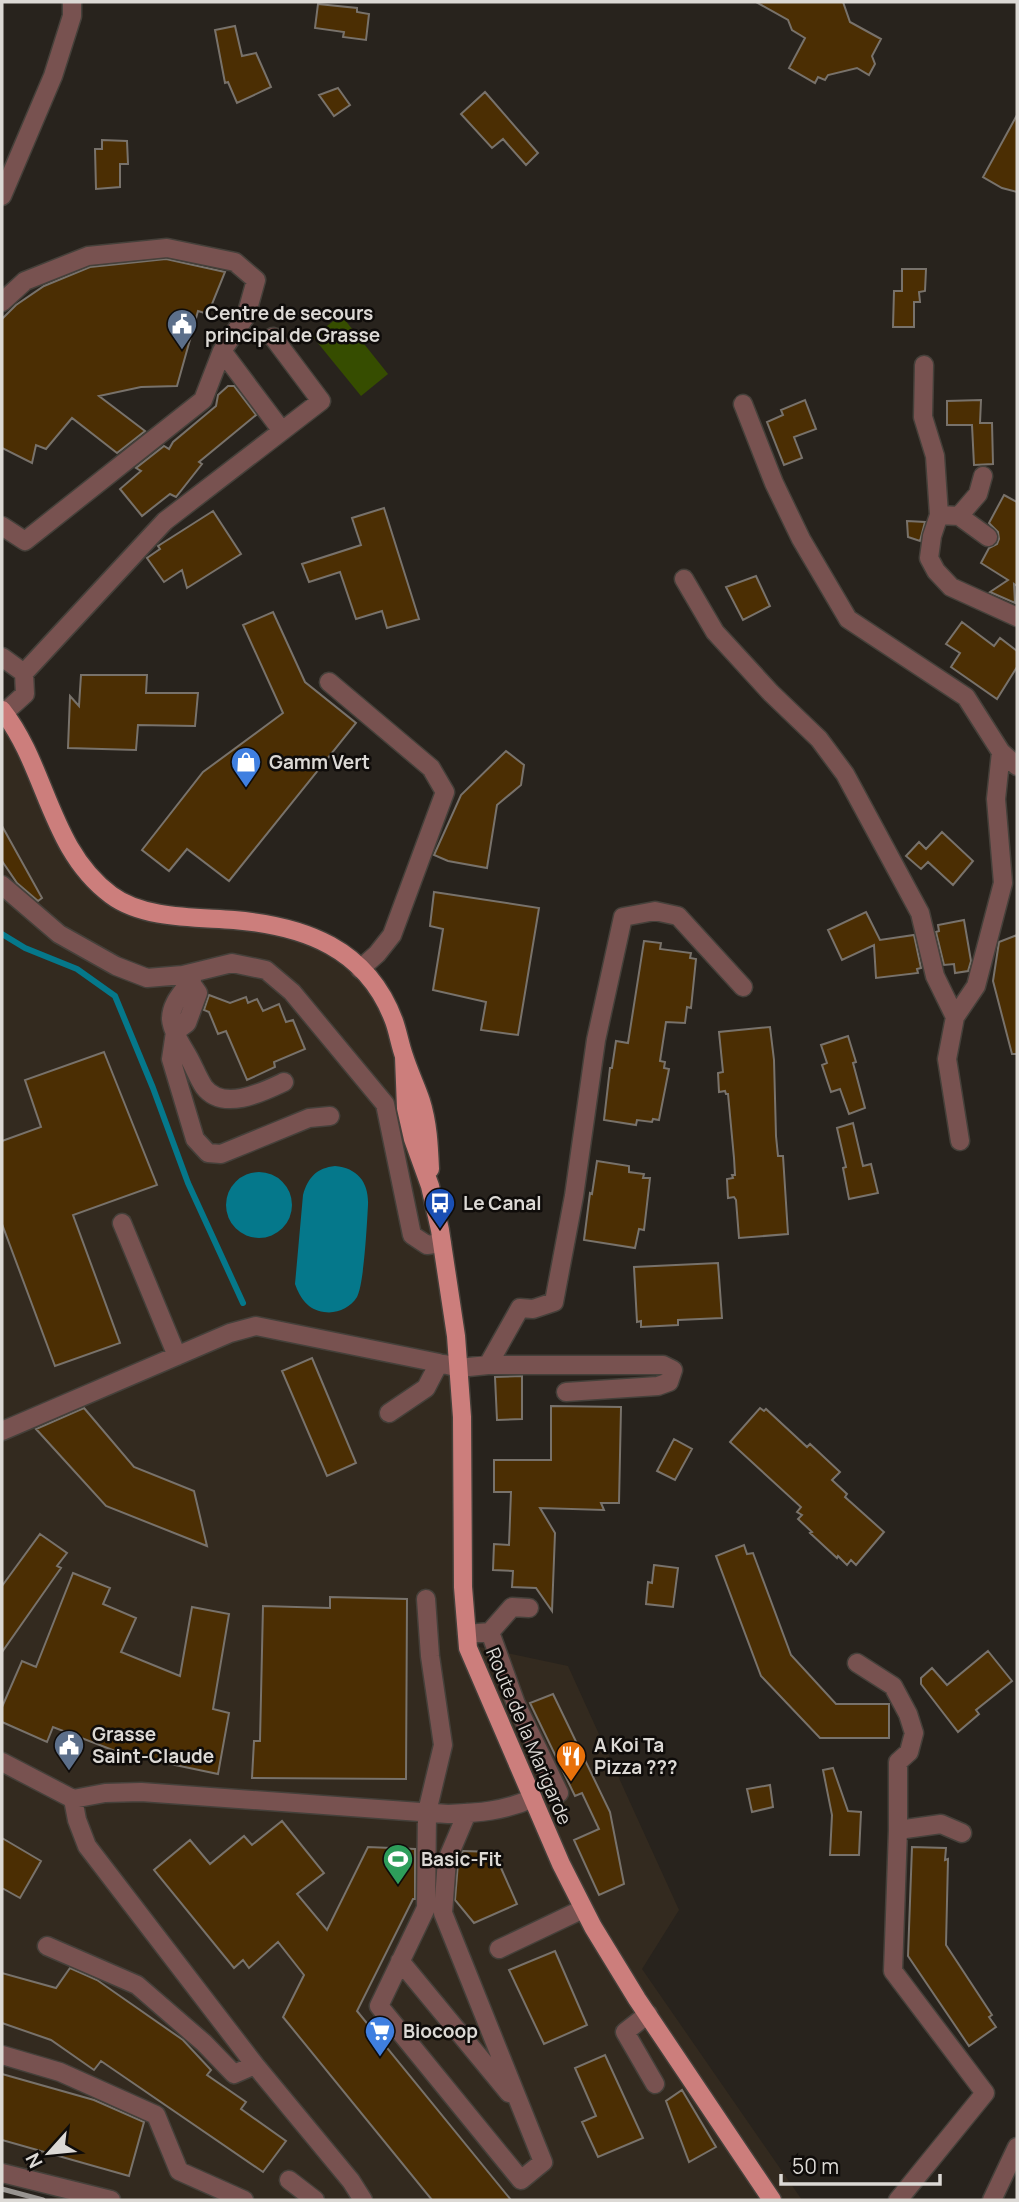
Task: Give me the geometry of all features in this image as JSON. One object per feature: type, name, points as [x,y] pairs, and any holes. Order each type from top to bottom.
[{"type":"main road","name":"Route de la Marigarde","points":[[3,712],[21,739],[73,857],[94,881],[113,897],[136,908],[165,914],[287,927],[307,934],[339,951],[360,969],[372,981],[389,1010],[404,1057],[406,1108],[413,1139],[430,1186],[452,1303],[462,1417],[463,1587],[468,1648],[583,1909],[648,2014],[772,2200]]},
{"type":"street","points":[[2,196],[53,76],[72,16],[72,2]]},
{"type":"street","points":[[2,302],[25,281],[88,256],[167,248],[235,262],[256,280],[246,316],[222,351],[203,400],[25,541],[2,526]]},
{"type":"street","points":[[3,712],[25,694],[24,673],[165,521],[321,401],[272,337]]},
{"type":"street","points":[[222,351],[282,431]]},
{"type":"street","points":[[924,365],[923,417],[936,456],[939,515],[929,558],[936,571],[951,587],[1017,617]]},
{"type":"street","points":[[743,404],[774,482],[801,539],[848,619],[966,697],[1001,752],[1017,766]]},
{"type":"street","points":[[959,516],[978,494],[984,476]]},
{"type":"street","points":[[939,515],[959,516],[988,537]]},
{"type":"street","points":[[684,579],[715,632],[771,693],[819,738],[845,774],[920,913],[935,976],[955,1017]]},
{"type":"street","points":[[2,657],[24,673]]},
{"type":"street","points":[[329,682],[431,768],[445,792],[392,935],[360,969]]},
{"type":"street","points":[[960,1141],[947,1059],[955,1017],[976,986],[1003,883],[996,799],[1001,752]]},
{"type":"street","points":[[2,885],[59,934],[116,966],[147,978],[193,977],[232,962],[266,970],[292,992],[385,1104],[412,1235],[427,1245],[442,1243]]},
{"type":"street","points":[[488,1366],[520,1308],[533,1309],[554,1302],[597,1040],[623,917],[655,911],[678,916],[743,987]]},
{"type":"street","points":[[193,977],[198,993],[187,1023],[175,1032],[171,1059],[195,1139],[208,1153],[221,1154],[309,1118],[330,1116]]},
{"type":"street","points":[[175,1032],[206,1089],[215,1095],[230,1100],[263,1092],[284,1082]]},
{"type":"street","points":[[122,1223],[177,1356]]},
{"type":"street","points":[[2,1431],[229,1333],[257,1326],[458,1368],[663,1365],[673,1370],[669,1382],[658,1386],[566,1392]]},
{"type":"street","points":[[389,1413],[426,1388],[439,1363]]},
{"type":"street","points":[[426,1599],[430,1656],[443,1745],[427,1812],[426,1908],[379,2006],[521,2180],[543,2162],[443,1913],[447,1860],[467,1813]]},
{"type":"street","points":[[467,1634],[490,1632],[512,1607],[529,1608]]},
{"type":"street","points":[[490,1632],[516,1704],[559,1793]]},
{"type":"street","points":[[857,1663],[893,1686],[908,1714],[914,1733],[909,1752],[898,1762],[893,1971],[985,2092],[898,2200]]},
{"type":"street","points":[[2,1762],[73,1798],[141,1791],[467,1813],[499,1810],[533,1798]]},
{"type":"street","points":[[73,1798],[77,1820],[87,1846],[255,2065],[351,2181],[363,2200]]},
{"type":"street","points":[[898,1830],[941,1824],[962,1833]]},
{"type":"street","points":[[499,1949],[583,1909]]},
{"type":"street","points":[[422,1915],[458,1950]]},
{"type":"street","points":[[47,1946],[137,1985],[204,2043],[234,2074],[255,2065]]},
{"type":"street","points":[[400,1961],[507,2088],[539,2165]]},
{"type":"street","points":[[648,2014],[625,2032],[655,2084]]},
{"type":"street","points":[[2,2055],[60,2072],[156,2115],[179,2171],[244,2200]]},
{"type":"street","points":[[992,2200],[1017,2147]]},
{"type":"street","points":[[2,2172],[111,2200]]},
{"type":"street","points":[[289,2180],[315,2200]]},
{"type":"shaded area","points":[[2,714],[60,824],[111,893],[196,920],[331,946],[405,1032],[448,1332],[470,1645],[568,1666],[679,1910],[642,1969],[802,2200],[59,2200],[2,2172]]},
{"type":"green space","points":[[341,315],[388,374],[361,396],[313,337]]},
{"type":"water","points":[[335,1166],[356,1173],[364,1184],[368,1205],[363,1267],[357,1297],[347,1307],[329,1312],[318,1311],[309,1306],[295,1284],[305,1189],[318,1171]]},
{"type":"water","points":[[252,1172],[266,1172],[278,1177],[287,1186],[292,1205],[290,1218],[283,1229],[266,1238],[252,1238],[240,1233],[231,1224],[226,1212],[226,1198],[231,1186],[240,1177]]},
{"type":"building","points":[[756,2],[843,2],[850,22],[881,39],[872,56],[875,64],[869,75],[857,68],[828,75],[825,80],[818,77],[815,83],[789,68],[805,38],[792,30],[788,20]]},
{"type":"building","points":[[318,4],[357,8],[357,12],[369,14],[366,40],[343,37],[344,32],[315,28]]},
{"type":"building","points":[[235,26],[242,56],[256,53],[271,87],[237,103],[228,82],[225,83],[215,30]]},
{"type":"building","points":[[338,88],[350,105],[334,116],[319,95]]},
{"type":"building","points":[[485,92],[538,153],[526,165],[503,139],[492,148],[461,114]]},
{"type":"building","points":[[1017,115],[1017,192],[1002,188],[983,177]]},
{"type":"building","points":[[102,140],[127,141],[128,164],[120,164],[120,187],[96,189],[95,149],[102,149]]},
{"type":"building","points":[[166,259],[225,272],[208,314],[198,311],[177,386],[141,387],[99,396],[145,431],[117,453],[72,418],[46,449],[36,445],[32,463],[2,448],[2,319],[16,305],[44,286],[90,267]]},
{"type":"building","points":[[902,269],[926,269],[925,291],[919,292],[920,302],[914,302],[914,327],[893,327],[894,291],[902,291]]},
{"type":"building","points":[[228,386],[234,386],[256,415],[199,462],[202,464],[176,497],[170,494],[142,516],[120,489],[141,471],[136,468],[164,446],[169,449],[173,442],[216,406],[218,395]]},
{"type":"building","points":[[805,400],[816,429],[794,437],[802,458],[784,465],[767,422],[783,415],[781,410]]},
{"type":"building","points":[[981,400],[980,423],[992,423],[993,464],[974,465],[972,425],[947,425],[947,401]]},
{"type":"building","points":[[1004,495],[1017,502],[1015,603],[990,592],[1008,580],[981,563],[989,548],[997,544],[999,539],[998,532],[989,523]]},
{"type":"building","points":[[384,508],[419,619],[387,628],[382,611],[356,619],[340,572],[309,582],[302,564],[361,545],[352,518]]},
{"type":"building","points":[[213,511],[241,554],[187,588],[182,570],[164,582],[147,558],[160,549],[158,546]]},
{"type":"building","points":[[907,521],[925,522],[920,541],[908,537]]},
{"type":"building","points":[[756,576],[770,606],[743,620],[726,587]]},
{"type":"building","points":[[273,612],[305,682],[356,723],[229,881],[187,849],[169,871],[142,850],[203,772],[283,713],[243,625]]},
{"type":"building","points":[[962,622],[994,646],[1000,638],[1017,651],[1017,667],[997,699],[951,667],[960,653],[946,644]]},
{"type":"building","points":[[81,675],[147,675],[146,693],[198,693],[195,726],[138,725],[136,750],[68,748],[70,696],[79,706]]},
{"type":"building","points":[[506,751],[524,765],[521,785],[497,805],[487,868],[448,861],[434,855],[461,795]]},
{"type":"building","points":[[2,826],[42,898],[38,901],[17,883],[2,861]]},
{"type":"building","points":[[942,832],[973,861],[953,885],[928,862],[921,869],[906,856],[919,842],[926,849]]},
{"type":"building","points":[[434,892],[539,908],[518,1035],[481,1030],[486,1002],[433,990],[443,929],[430,926]]},
{"type":"building","points":[[866,912],[880,940],[914,935],[921,968],[917,969],[918,973],[876,978],[874,945],[842,960],[828,930]]},
{"type":"building","points":[[964,920],[971,961],[968,971],[955,973],[954,964],[944,965],[936,932],[939,931],[938,925]]},
{"type":"building","points":[[1017,935],[1017,1054],[1012,1054],[993,981],[999,942]]},
{"type":"building","points":[[644,941],[661,943],[660,949],[691,953],[690,958],[696,959],[691,1008],[687,1007],[685,1023],[666,1022],[660,1061],[665,1062],[664,1068],[669,1069],[659,1120],[637,1120],[636,1125],[604,1120],[616,1041],[628,1043]]},
{"type":"building","points":[[209,995],[230,1003],[246,997],[248,1003],[257,999],[263,1011],[279,1004],[286,1022],[293,1020],[305,1049],[274,1062],[275,1067],[247,1080],[226,1031],[218,1034],[209,1012],[204,1010]]},
{"type":"building","points":[[770,1027],[774,1060],[776,1136],[778,1156],[783,1156],[788,1234],[739,1238],[736,1200],[734,1197],[728,1198],[727,1179],[735,1175],[728,1094],[725,1091],[719,1092],[718,1073],[723,1072],[719,1032]]},
{"type":"building","points":[[848,1036],[865,1108],[849,1114],[840,1089],[831,1092],[822,1065],[827,1063],[821,1045]]},
{"type":"building","points":[[104,1052],[157,1185],[73,1215],[120,1343],[55,1366],[2,1224],[2,1141],[41,1127],[25,1080]]},
{"type":"building","points":[[853,1123],[863,1166],[871,1164],[878,1193],[849,1199],[843,1168],[846,1167],[837,1128]]},
{"type":"building","points":[[597,1161],[629,1166],[629,1172],[644,1174],[643,1178],[650,1178],[644,1230],[639,1229],[635,1248],[584,1240]]},
{"type":"building","points":[[718,1263],[722,1318],[678,1320],[678,1325],[641,1327],[641,1321],[637,1322],[634,1267]]},
{"type":"building","points":[[312,1358],[356,1463],[327,1476],[282,1371]]},
{"type":"building","points":[[522,1376],[522,1419],[497,1420],[495,1377]]},
{"type":"building","points":[[551,1406],[621,1407],[619,1503],[601,1503],[604,1510],[540,1508],[555,1533],[552,1611],[536,1588],[512,1587],[513,1571],[493,1570],[494,1544],[509,1545],[511,1492],[494,1492],[494,1460],[551,1460]]},
{"type":"building","points":[[84,1408],[134,1467],[194,1491],[207,1546],[106,1506],[36,1429]]},
{"type":"building","points":[[760,1408],[764,1411],[766,1409],[807,1447],[810,1444],[840,1472],[832,1480],[847,1494],[845,1497],[884,1532],[856,1565],[851,1560],[847,1565],[810,1533],[812,1532],[798,1519],[802,1515],[797,1512],[801,1507],[730,1442]]},
{"type":"building","points":[[674,1439],[692,1449],[675,1480],[657,1471]]},
{"type":"building","points":[[40,1534],[67,1553],[57,1566],[61,1568],[2,1652],[2,1586]]},
{"type":"building","points":[[744,1545],[747,1554],[753,1553],[791,1655],[836,1704],[889,1704],[889,1738],[820,1738],[761,1676],[716,1556]]},
{"type":"building","points":[[654,1565],[678,1568],[673,1607],[646,1604],[648,1582],[652,1583]]},
{"type":"building","points":[[73,1573],[110,1588],[103,1604],[136,1618],[121,1652],[180,1676],[192,1607],[229,1614],[213,1709],[229,1713],[218,1774],[123,1754],[53,1727],[47,1742],[2,1722],[2,1707],[22,1661],[36,1667]]},
{"type":"building","points":[[330,1597],[407,1599],[406,1779],[252,1778],[254,1741],[260,1741],[263,1606],[330,1608]]},
{"type":"building","points":[[988,1651],[1012,1681],[976,1710],[979,1714],[958,1732],[921,1684],[921,1678],[932,1668],[947,1685]]},
{"type":"building","points":[[553,1694],[610,1812],[624,1884],[599,1895],[574,1840],[599,1829],[582,1793],[575,1796],[530,1703]]},
{"type":"building","points":[[833,1768],[848,1811],[861,1812],[859,1855],[830,1855],[832,1815],[823,1770]]},
{"type":"building","points":[[770,1785],[773,1807],[752,1812],[747,1789]]},
{"type":"building","points":[[282,1821],[324,1873],[297,1894],[327,1930],[368,1847],[415,1849],[415,1899],[357,2011],[511,2200],[432,2200],[283,2017],[304,1975],[278,1942],[249,1968],[243,1960],[234,1968],[154,1870],[190,1840],[210,1864],[244,1836],[252,1845]]},
{"type":"building","points":[[2,1838],[41,1861],[20,1898],[2,1888]]},
{"type":"building","points":[[912,1847],[946,1848],[946,1945],[992,2015],[989,2017],[996,2027],[969,2046],[908,1956]]},
{"type":"building","points":[[463,1851],[494,1852],[517,1904],[474,1923],[455,1900],[458,1863]]},
{"type":"building","points":[[555,1951],[587,2025],[544,2044],[509,1970]]},
{"type":"building","points":[[70,1968],[97,1980],[183,2040],[211,2070],[207,2075],[246,2102],[241,2109],[286,2141],[263,2172],[101,2061],[94,2070],[51,2040],[2,2023],[2,1973],[56,1988]]},
{"type":"building","points":[[605,2055],[643,2138],[598,2157],[582,2122],[596,2116],[575,2068]]},
{"type":"building","points":[[2,2074],[94,2100],[144,2122],[129,2176],[2,2140]]},
{"type":"building","points":[[682,2090],[716,2147],[689,2162],[666,2101]]},
{"type":"waterway","points":[[2,934],[25,948],[77,969],[115,996],[188,1183],[243,1303]]},
{"type":"railway","points":[[2,2189],[43,2200]]},
{"type":"place","name":"Centre de secours principal de Grasse","points":[[182,351]]},
{"type":"place","name":"Gamm Vert","points":[[246,789]]},
{"type":"place","name":"Le Canal","points":[[440,1230]]},
{"type":"place","name":"Grasse Saint-Claude","points":[[69,1772]]},
{"type":"place","name":"A Koi Ta Pizza ???","points":[[571,1783]]},
{"type":"place","name":"Basic-Fit","points":[[398,1886]]},
{"type":"place","name":"Biocoop","points":[[380,2058]]}]
